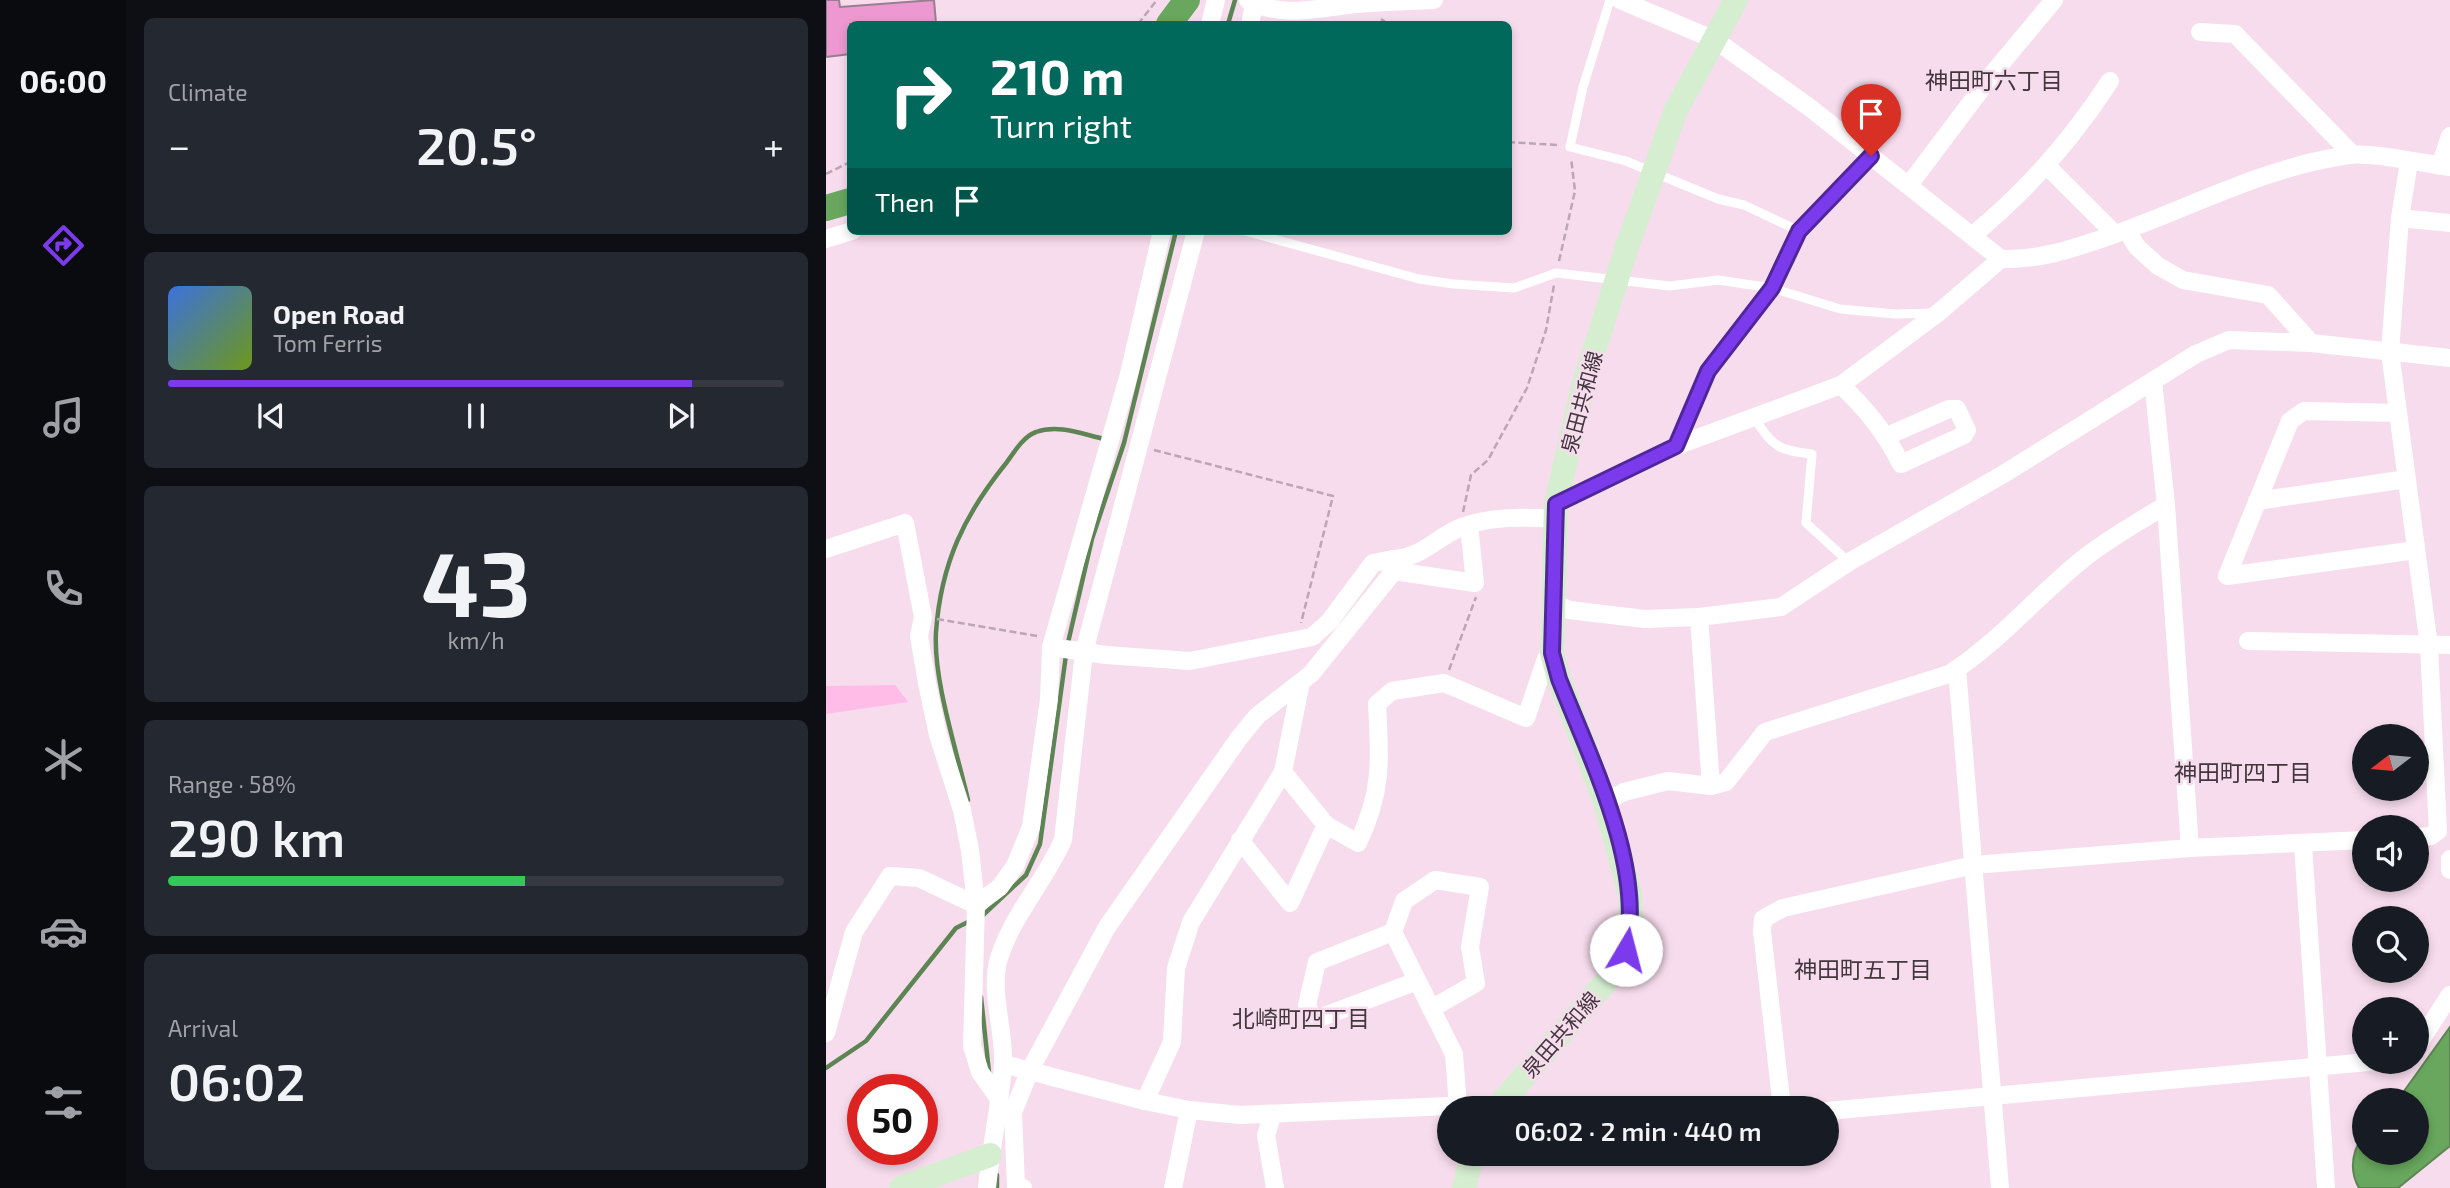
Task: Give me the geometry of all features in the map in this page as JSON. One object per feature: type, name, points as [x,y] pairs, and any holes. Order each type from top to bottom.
[{"type":"main road","name":"泉田共和線","points":[[1508,1096],[1616,970],[1626,950],[1631,927],[1630,894],[1605,802],[1559,679],[1552,653],[1555,512],[1583,386],[1616,280],[1676,110],[1737,0]]},
{"type":"main road","points":[[901,1188],[990,1155]]},
{"type":"main road","points":[[1464,1188],[1470,1166]]},
{"type":"street","points":[[1211,21],[1216,0]]},
{"type":"street","points":[[1250,21],[1251,1],[1277,11],[1314,12],[1355,4],[1434,0]]},
{"type":"street","points":[[1620,0],[1715,40],[1871,156],[2001,259],[2029,260],[2121,233],[2280,171],[2352,155],[2445,167],[2450,136]]},
{"type":"street","points":[[1909,186],[1994,72],[2054,0]]},
{"type":"street","points":[[2200,32],[2235,34],[2352,155]]},
{"type":"street","points":[[1973,235],[2012,202],[2047,166],[2079,130],[2110,81]]},
{"type":"street","points":[[1676,446],[1708,371],[1772,288],[1799,231],[1871,156]]},
{"type":"street","points":[[2409,162],[2400,218],[2390,352],[2429,646],[2438,831],[2429,836]]},
{"type":"street","points":[[2047,166],[2158,266],[2183,280],[2268,295],[2311,343]]},
{"type":"street","points":[[2400,218],[2450,223]]},
{"type":"street","points":[[826,239],[847,233]]},
{"type":"street","points":[[976,905],[1000,887],[1015,866],[1031,827],[1055,645],[1129,374],[1161,235]]},
{"type":"street","points":[[987,1188],[1003,1064],[999,1017],[999,960],[1014,920],[1053,863],[1063,840],[1084,652],[1195,235]]},
{"type":"street","points":[[1023,1188],[1016,1187],[1013,1112],[1030,1070],[1107,927],[1239,738],[1257,716],[1311,674],[1394,565],[1465,526],[1485,520],[1555,512],[1676,446],[1841,386],[1938,313],[2001,259]]},
{"type":"street","points":[[1555,603],[1569,610],[1645,619],[1699,617],[1781,607],[1849,562],[2002,475],[2196,354],[2229,340],[2311,343],[2450,358]]},
{"type":"street","points":[[2152,381],[2166,505],[2190,848]]},
{"type":"street","points":[[1841,386],[1868,411],[1887,436]]},
{"type":"street","points":[[2398,413],[2304,411],[2295,414],[2227,576],[2416,550]]},
{"type":"street","points":[[2257,501],[2407,479]]},
{"type":"street","points":[[1605,802],[1624,792],[1668,781],[1711,786],[1726,782],[1765,732],[1863,703],[1970,663],[2018,615],[2089,554],[2166,505]]},
{"type":"street","points":[[826,549],[905,523],[923,617],[919,636],[927,683],[938,735],[962,810],[976,905],[972,1046],[980,1072],[997,1096]]},
{"type":"street","points":[[1055,645],[1084,652],[1190,660],[1312,637],[1322,629],[1373,563],[1475,583],[1465,526]]},
{"type":"street","points":[[1699,617],[1711,786]]},
{"type":"street","points":[[2248,641],[2450,645]]},
{"type":"street","points":[[1283,772],[1326,825],[1358,843],[1373,812],[1380,772],[1377,704],[1392,691],[1444,682],[1526,718],[1546,659],[1552,653]]},
{"type":"street","points":[[1957,669],[2000,1188]]},
{"type":"street","points":[[1145,1101],[1172,1042],[1176,968],[1191,922],[1283,772],[1301,682]]},
{"type":"street","points":[[1240,839],[1290,903],[1326,825]]},
{"type":"street","points":[[1781,1096],[1763,919],[1783,908],[1974,865],[2190,848],[2352,841]]},
{"type":"street","points":[[2303,844],[2326,1188]]},
{"type":"street","points":[[2450,859],[2450,870]]},
{"type":"street","points":[[826,1033],[854,932],[890,876],[919,878],[976,905]]},
{"type":"street","points":[[1417,981],[1314,1020],[1307,1005],[1317,962],[1392,932],[1404,901],[1435,880],[1480,887],[1470,947],[1476,984],[1431,1009]]},
{"type":"street","points":[[1392,932],[1454,1055],[1461,1096]]},
{"type":"street","points":[[2429,1027],[2450,995]]},
{"type":"street","points":[[971,1020],[999,1017]]},
{"type":"street","points":[[1839,1110],[2352,1063]]},
{"type":"street","points":[[1003,1064],[1189,1110],[1240,1115],[1437,1108]]},
{"type":"street","points":[[1173,1188],[1189,1110]]},
{"type":"street","points":[[1272,1114],[1266,1135],[1275,1188]]},
{"type":"lane","points":[[1610,0],[1583,87],[1570,146],[1655,172],[1744,205],[1799,231]]},
{"type":"lane","points":[[1260,235],[1419,279],[1453,284],[1514,288],[1556,273],[1670,286],[1718,280],[1772,288],[1840,309],[1895,314],[1938,313]]},
{"type":"lane","points":[[1754,418],[1770,441],[1781,450],[1812,454],[1806,523],[1849,562]]},
{"type":"path","points":[[1140,21],[1157,0]]},
{"type":"path","points":[[1465,526],[1471,475],[1489,460],[1527,388],[1546,330],[1575,191],[1570,146],[1512,142]]},
{"type":"path","points":[[826,174],[847,164]]},
{"type":"path","points":[[1138,446],[1333,496],[1297,640]]},
{"type":"path","points":[[1444,682],[1478,590],[1475,583]]},
{"type":"path","points":[[923,617],[1055,645]]},
{"type":"shaded area","points":[[895,685],[908,702],[826,714],[826,686]]},
{"type":"shaded area","points":[[2450,1027],[2450,1146],[2429,1163],[2429,1088],[2406,1088],[2416,1074],[2429,1074],[2429,1056]]},
{"type":"shaded area","points":[[2426,1165],[2398,1188],[2359,1188],[2353,1167]]},
{"type":"building","points":[[826,0],[839,0],[840,7],[934,0],[936,21],[847,21],[847,54],[826,57]]},
{"type":"waterway","points":[[1171,21],[1187,0]]},
{"type":"waterway","points":[[1229,21],[1235,0]]},
{"type":"waterway","points":[[826,208],[847,202]]},
{"type":"waterway","points":[[1067,647],[1092,539],[1124,443],[1175,235]]},
{"type":"waterway","points":[[968,800],[942,693],[936,651],[939,607],[949,562],[978,501],[1027,437],[1036,432],[1053,429],[1104,439]]},
{"type":"waterway","points":[[982,916],[1026,875],[1040,844],[1066,655]]},
{"type":"waterway","points":[[826,1068],[866,1041],[956,928],[970,921]]},
{"type":"waterway","points":[[981,997],[989,1072]]},
{"type":"waterway","points":[[997,1175],[997,1188]]},
{"type":"district","name":"神田町六丁目","points":[[1994,80]]},
{"type":"district","name":"神田町四丁目","points":[[2243,772]]},
{"type":"district","name":"神田町五丁目","points":[[1863,969]]},
{"type":"district","name":"北崎町四丁目","points":[[1301,1018]]},
{"type":"route","points":[[1626,950],[1631,927],[1630,894],[1622,854],[1552,653],[1556,504],[1676,446],[1708,371],[1772,288],[1799,231],[1871,156]]}]
